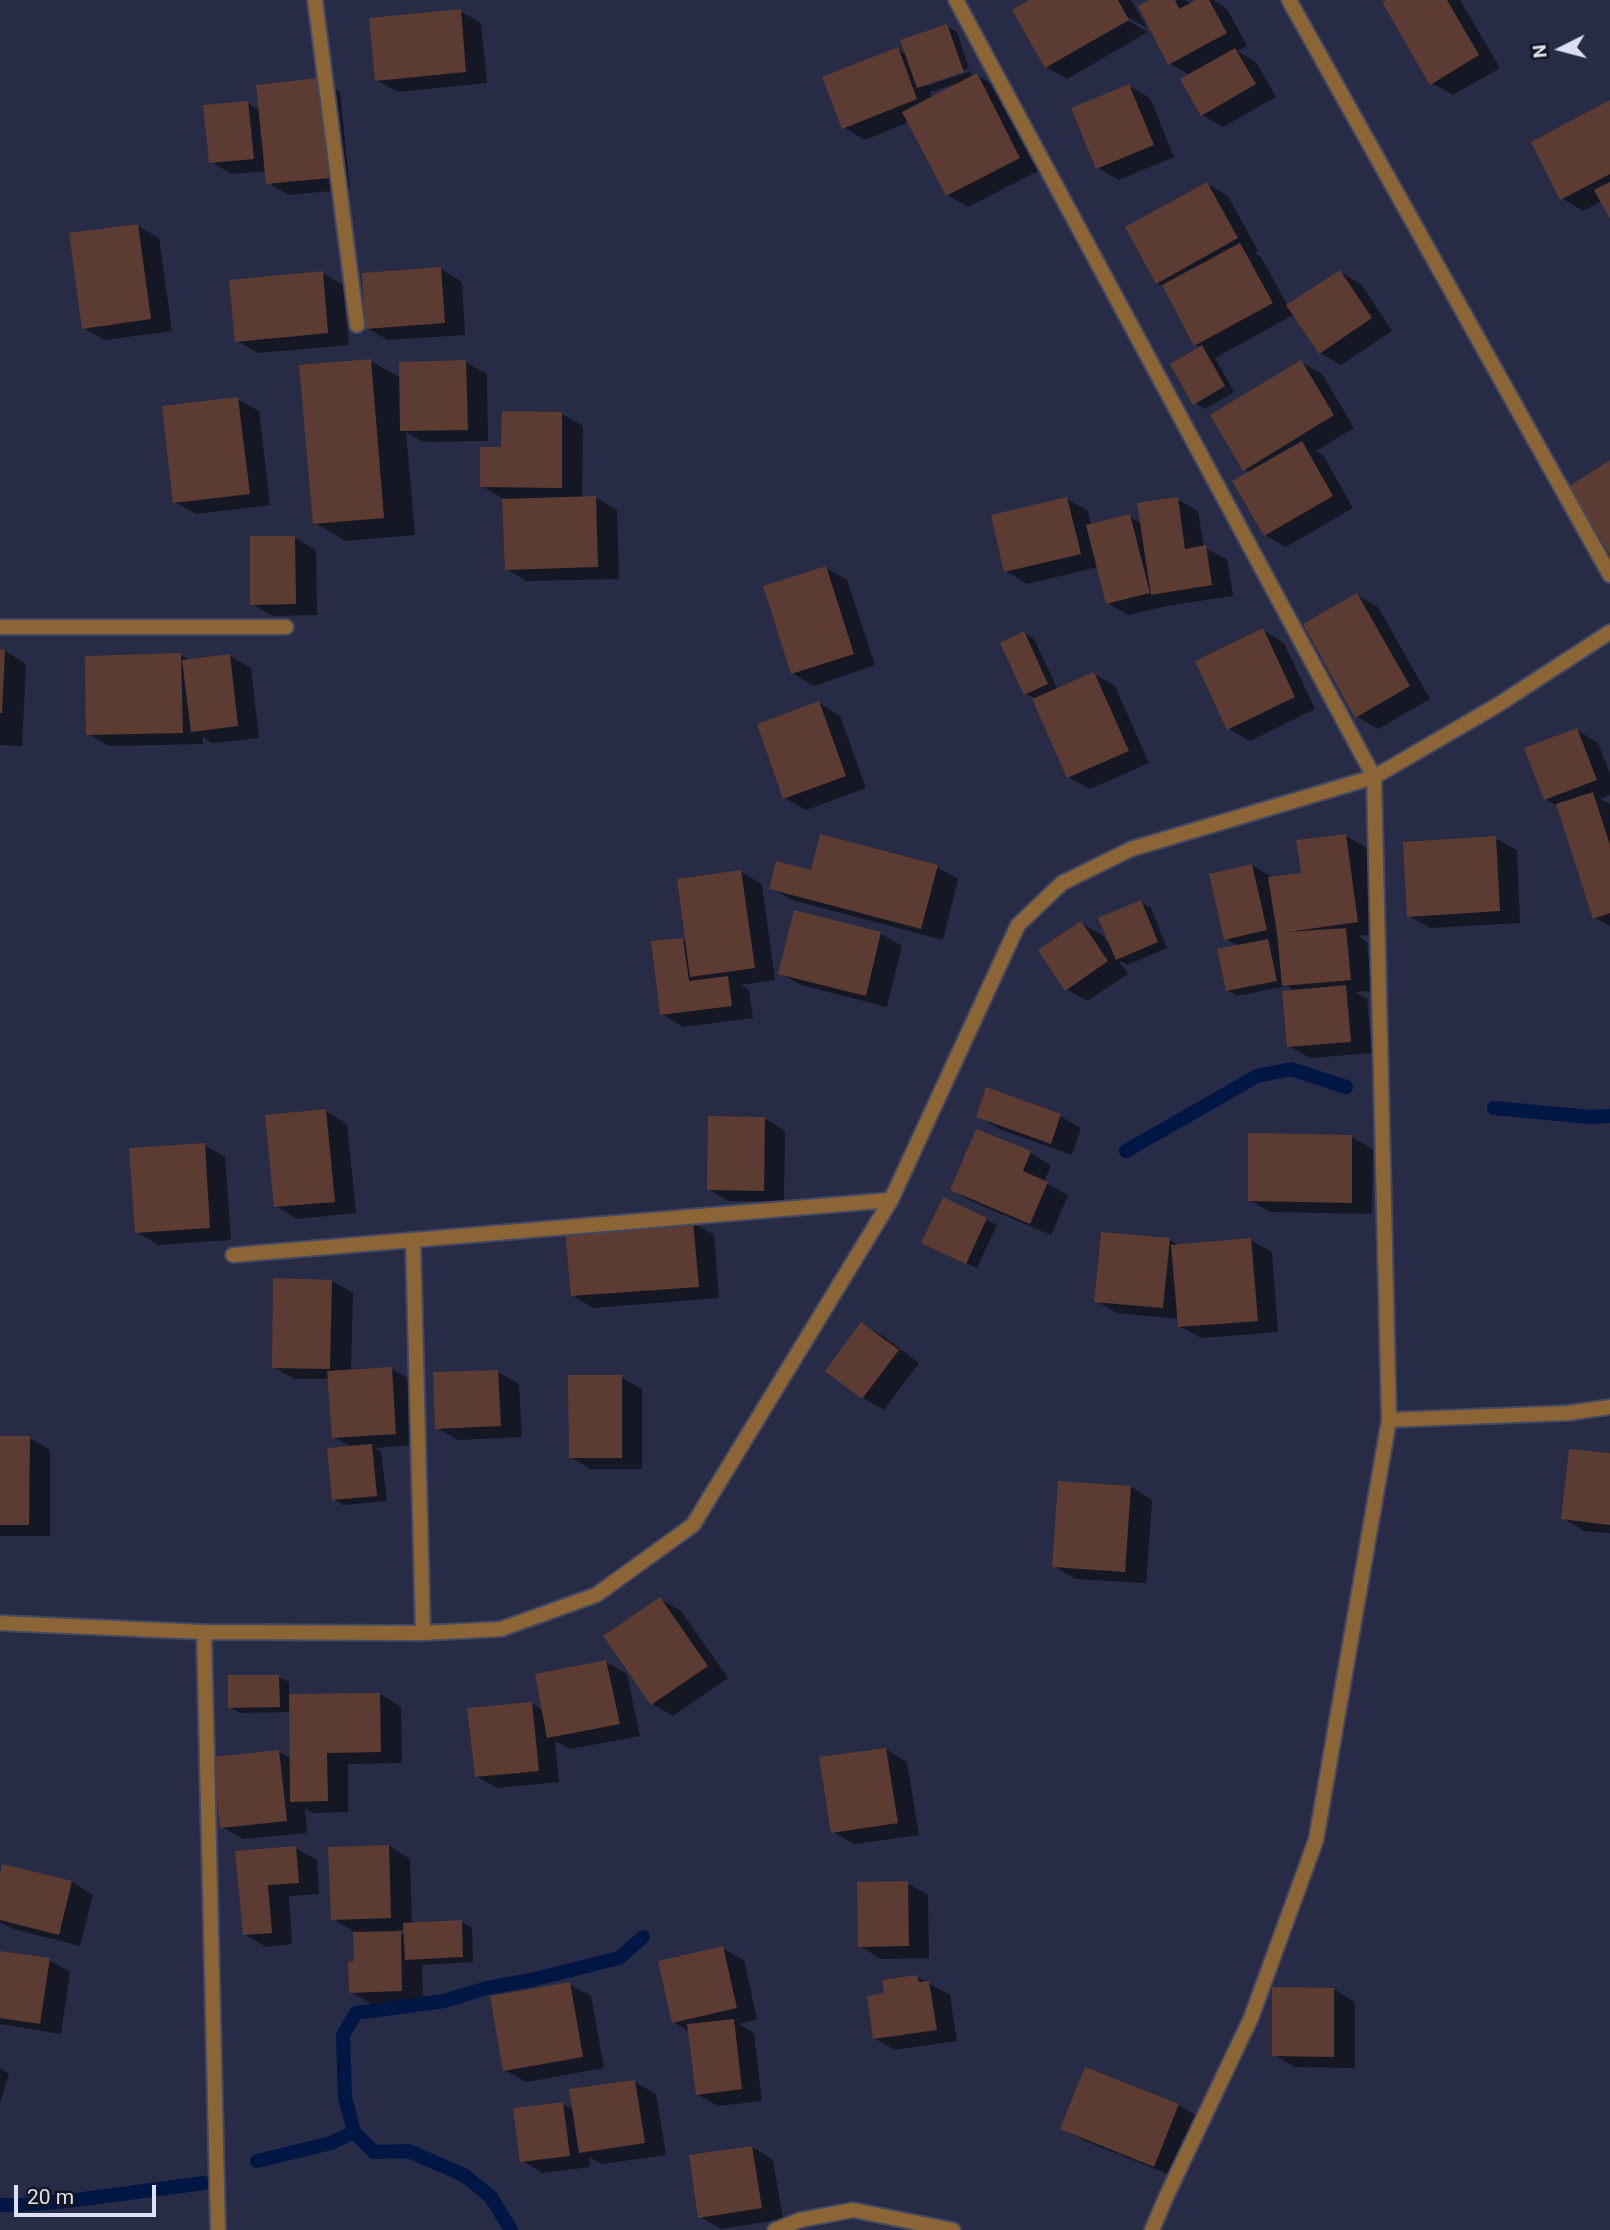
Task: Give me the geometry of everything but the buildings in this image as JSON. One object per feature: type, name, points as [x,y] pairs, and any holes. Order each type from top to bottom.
[{"type":"street","points":[[315,0],[357,325]]},
{"type":"street","points":[[956,0],[1374,778],[1389,1420],[1316,1840],[1251,2018],[1152,2230]]},
{"type":"street","points":[[1289,0],[1610,575]]},
{"type":"street","points":[[0,627],[286,627]]},
{"type":"street","points":[[0,1623],[204,1632],[423,1633],[501,1629],[596,1595],[693,1525],[891,1200],[1018,925],[1062,883],[1131,849],[1374,778],[1496,706],[1610,632]]},
{"type":"street","points":[[233,1255],[891,1200]]},
{"type":"street","points":[[413,1240],[423,1633]]},
{"type":"street","points":[[1389,1420],[1567,1413],[1610,1407]]},
{"type":"street","points":[[204,1632],[218,2230]]},
{"type":"street","points":[[775,2230],[800,2220],[853,2210],[953,2230]]},
{"type":"waterway","points":[[1126,1151],[1257,1076],[1291,1069],[1346,1087]]},
{"type":"waterway","points":[[1494,1108],[1590,1117],[1610,1116]]},
{"type":"waterway","points":[[257,2161],[331,2143],[354,2132],[345,2097],[343,2035],[356,2013],[444,2001],[487,1988],[619,1958],[643,1937]]},
{"type":"waterway","points":[[354,2132],[374,2152],[408,2151],[464,2175],[491,2197],[511,2230]]},
{"type":"waterway","points":[[0,2205],[76,2200],[204,2183]]}]
